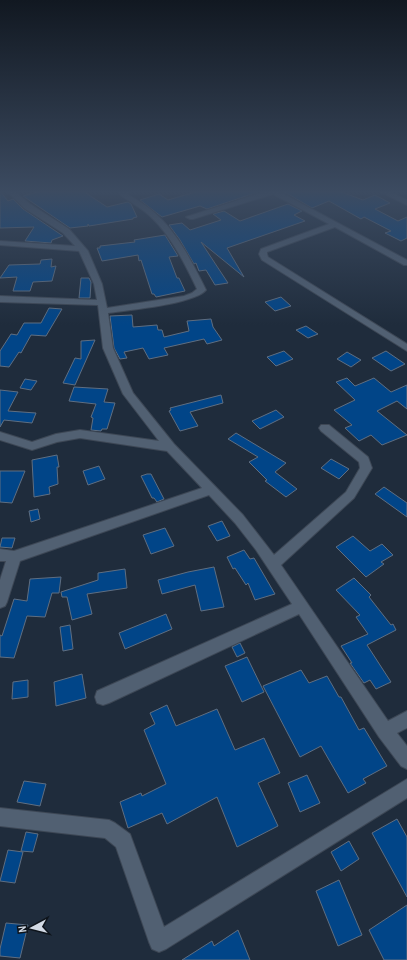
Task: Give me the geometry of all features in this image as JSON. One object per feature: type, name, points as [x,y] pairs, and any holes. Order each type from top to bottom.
[{"type":"street","points":[[70,236],[82,249],[91,265],[98,284],[103,307],[108,348],[128,394],[170,447],[238,518],[261,546],[385,731],[407,760]]},
{"type":"street","points":[[0,299],[103,307],[186,298],[195,295],[202,290],[178,245],[171,236]]},
{"type":"street","points":[[305,236],[264,251],[263,254],[266,258],[407,348]]},
{"type":"street","points":[[358,236],[407,262]]},
{"type":"street","points":[[0,243],[82,249]]},
{"type":"street","points":[[273,564],[350,495],[366,468],[364,460],[325,428]]},
{"type":"street","points":[[0,436],[32,446],[56,438],[80,434],[170,447]]},
{"type":"street","points":[[0,555],[14,557],[211,490]]},
{"type":"street","points":[[0,602],[14,557]]},
{"type":"street","points":[[104,697],[302,606]]},
{"type":"street","points":[[385,731],[407,719]]},
{"type":"street","points":[[0,817],[109,829],[123,840],[159,942],[407,788]]},
{"type":"building","points":[[28,236],[63,236],[52,240],[51,243],[25,241]]},
{"type":"building","points":[[165,236],[178,256],[169,257],[177,278],[179,278],[185,291],[156,297],[152,294],[138,255],[102,261],[97,248],[100,248],[100,246],[135,242],[134,240]]},
{"type":"building","points":[[177,236],[262,236],[227,248],[244,277],[201,242],[228,283],[215,285],[206,270],[199,271],[196,263],[194,264]]},
{"type":"building","points":[[391,236],[407,236],[407,238],[401,241]]},
{"type":"building","points":[[52,259],[51,267],[56,266],[52,281],[33,282],[30,291],[13,291],[17,277],[0,278],[9,265],[40,264],[41,260]]},
{"type":"building","points":[[81,278],[89,278],[91,282],[90,298],[79,298]]},
{"type":"building","points":[[281,297],[291,306],[275,311],[265,302]]},
{"type":"building","points":[[49,308],[62,309],[46,336],[31,335],[21,353],[19,352],[9,367],[0,366],[0,351],[11,334],[17,335],[24,323],[41,323]]},
{"type":"building","points":[[132,315],[133,327],[157,325],[158,330],[162,330],[164,337],[189,331],[187,321],[211,319],[213,327],[222,340],[207,344],[204,339],[164,348],[168,355],[149,359],[143,348],[124,352],[127,358],[120,359],[114,348],[110,316]]},
{"type":"building","points":[[306,326],[318,334],[308,338],[296,330]]},
{"type":"building","points":[[95,340],[75,385],[63,383],[75,358],[81,359],[81,341]]},
{"type":"building","points":[[284,351],[293,359],[276,366],[267,357]]},
{"type":"building","points":[[386,351],[405,364],[391,371],[372,358]]},
{"type":"building","points":[[347,352],[361,360],[351,367],[337,359]]},
{"type":"building","points":[[347,378],[355,386],[374,378],[391,392],[407,385],[407,409],[397,401],[377,411],[407,435],[382,445],[371,435],[359,441],[345,428],[352,425],[334,410],[355,400],[336,382]]},
{"type":"building","points":[[25,379],[37,381],[31,390],[20,388]]},
{"type":"building","points":[[74,387],[108,389],[104,402],[115,403],[107,429],[102,429],[101,431],[91,430],[93,418],[91,417],[96,404],[69,401]]},
{"type":"building","points":[[0,390],[18,392],[8,411],[36,413],[32,423],[4,420],[0,427]]},
{"type":"building","points":[[221,395],[223,403],[190,412],[198,426],[180,431],[169,411],[171,410],[170,408]]},
{"type":"building","points":[[276,410],[284,417],[260,429],[252,421]]},
{"type":"building","points":[[236,433],[286,463],[275,472],[297,489],[286,497],[265,481],[267,480],[249,462],[258,457],[228,439]]},
{"type":"building","points":[[57,455],[59,467],[57,467],[58,484],[49,487],[50,494],[34,497],[32,460]]},
{"type":"building","points":[[331,459],[349,469],[339,479],[321,468]]},
{"type":"building","points":[[99,466],[105,479],[88,485],[83,471]]},
{"type":"building","points":[[0,471],[25,471],[12,503],[0,502]]},
{"type":"building","points":[[151,474],[164,499],[157,502],[154,498],[152,498],[141,476]]},
{"type":"building","points":[[384,487],[407,503],[407,517],[375,494]]},
{"type":"building","points":[[38,509],[40,519],[31,522],[29,511]]},
{"type":"building","points":[[222,521],[230,536],[217,541],[208,526]]},
{"type":"building","points":[[165,528],[174,546],[151,554],[143,535]]},
{"type":"building","points":[[353,536],[370,551],[382,544],[393,555],[381,562],[384,564],[366,577],[336,547]]},
{"type":"building","points":[[2,538],[15,538],[12,548],[0,547]]},
{"type":"building","points":[[244,550],[250,559],[254,558],[275,594],[255,600],[248,583],[246,585],[235,568],[233,569],[227,557]]},
{"type":"building","points":[[214,567],[224,607],[201,611],[195,585],[162,594],[158,580]]},
{"type":"building","points":[[125,569],[127,588],[87,594],[92,614],[72,620],[67,597],[62,597],[61,592],[98,580],[98,573]]},
{"type":"building","points":[[61,577],[59,593],[52,593],[45,617],[27,616],[14,658],[0,657],[0,635],[2,636],[14,599],[27,601],[30,579]]},
{"type":"building","points":[[354,578],[371,595],[369,597],[391,625],[393,624],[396,630],[367,645],[391,682],[376,689],[370,680],[364,683],[350,663],[352,663],[341,646],[368,634],[356,617],[360,615],[336,590]]},
{"type":"building","points":[[166,614],[172,629],[125,649],[119,633]]},
{"type":"building","points":[[70,625],[73,649],[63,651],[60,627]]},
{"type":"building","points":[[240,643],[245,653],[237,657],[232,647]]},
{"type":"building","points":[[247,657],[264,692],[242,702],[225,666]]},
{"type":"building","points":[[301,670],[309,683],[327,676],[339,697],[341,697],[359,730],[364,728],[387,766],[363,779],[366,783],[348,793],[321,746],[300,757],[263,686]]},
{"type":"building","points":[[82,674],[86,698],[56,706],[54,682]]},
{"type":"building","points":[[28,680],[28,697],[12,699],[13,682]]},
{"type":"building","points":[[167,705],[176,726],[217,709],[235,750],[264,738],[280,773],[258,783],[278,826],[237,847],[217,797],[167,824],[162,813],[128,828],[120,802],[141,793],[142,796],[166,784],[144,730],[155,724],[150,713]]},
{"type":"building","points":[[307,775],[320,803],[300,812],[288,783]]},
{"type":"building","points":[[24,781],[46,784],[40,806],[17,802]]},
{"type":"building","points":[[397,819],[407,837],[407,897],[372,833]]},
{"type":"building","points":[[26,832],[38,834],[33,852],[21,851]]},
{"type":"building","points":[[349,841],[359,859],[341,871],[331,852]]},
{"type":"building","points":[[8,850],[23,852],[15,883],[0,881]]},
{"type":"building","points":[[339,880],[362,935],[338,946],[316,891]]},
{"type":"building","points":[[407,905],[407,960],[384,960],[369,930]]},
{"type":"building","points":[[6,923],[28,925],[20,958],[0,956],[0,949]]},
{"type":"building","points":[[238,930],[250,960],[182,960],[212,941],[214,946]]}]
